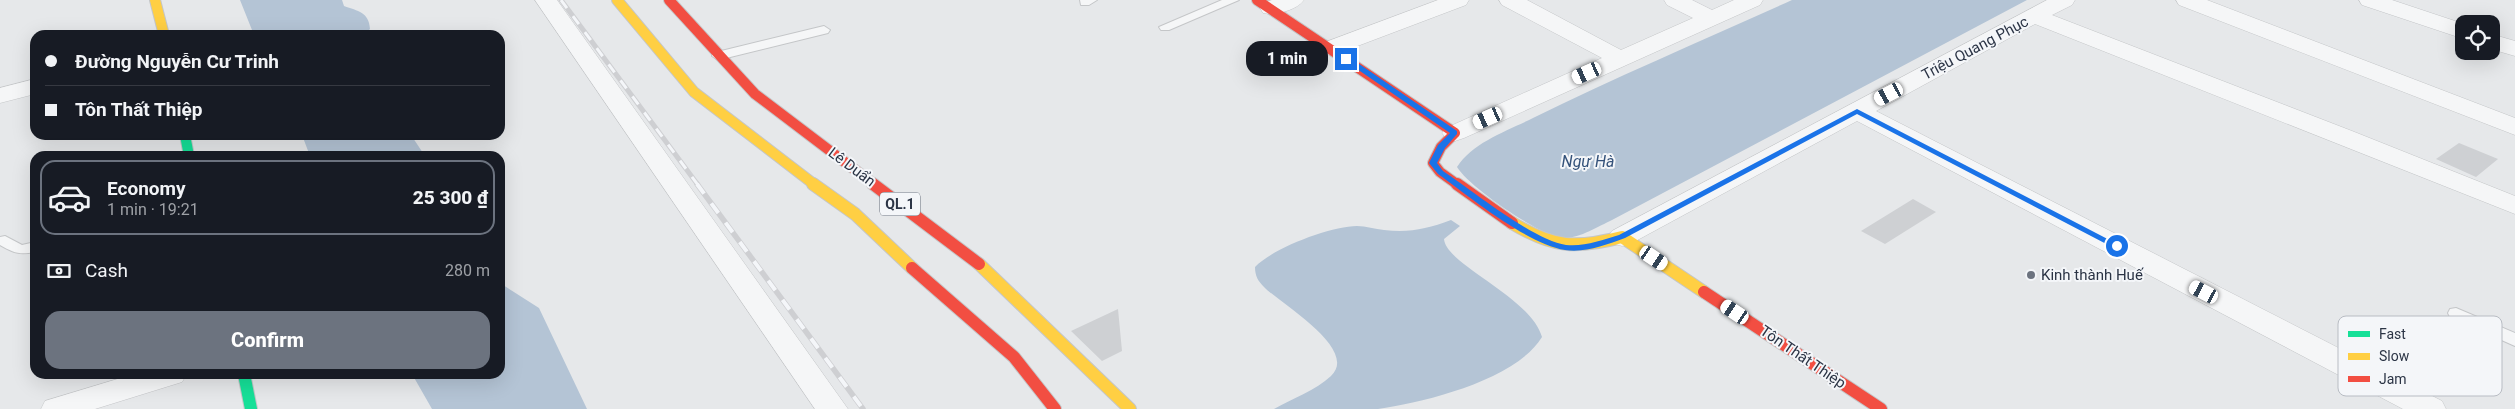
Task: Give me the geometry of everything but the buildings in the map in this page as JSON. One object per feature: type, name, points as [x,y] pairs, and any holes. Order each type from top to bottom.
[{"type":"main road","points":[[155,0],[163,30]]},
{"type":"main road","name":"QL.1","points":[[617,0],[694,92],[770,152],[855,214],[926,282],[1014,357],[1055,409]]},
{"type":"main road","name":"Lê Duẩn","points":[[669,0],[718,56],[755,94],[980,265],[1130,409]]},
{"type":"main road","points":[[1264,4],[1455,133],[1441,147],[1433,163],[1440,172],[1539,239],[1566,248],[1592,246],[1622,237]]},
{"type":"main road","name":"Tôn Thất Thiệp","points":[[1622,237],[1881,409]]},
{"type":"main road","points":[[245,379],[251,409]]},
{"type":"street","points":[[546,0],[832,409]]},
{"type":"street","points":[[1264,4],[1293,0]]},
{"type":"street","points":[[1331,48],[1458,0]]},
{"type":"street","points":[[1510,0],[1620,59]]},
{"type":"street","points":[[1675,0],[1711,18]]},
{"type":"street","points":[[1455,133],[1752,0]]},
{"type":"street","name":"Triệu Quang Phục","points":[[1622,237],[2064,0]]},
{"type":"street","points":[[2187,0],[2515,127]]},
{"type":"street","points":[[2370,0],[2455,29]]},
{"type":"street","points":[[2034,16],[2343,136],[2515,206]]},
{"type":"street","points":[[0,96],[30,87]]},
{"type":"street","points":[[1857,111],[2338,361]]},
{"type":"street","points":[[56,409],[155,379]]},
{"type":"street","points":[[2405,396],[2430,409]]},
{"type":"lane","points":[[1165,27],[1233,0]]},
{"type":"lane","points":[[718,56],[824,30]]},
{"type":"lane","points":[[5,241],[20,250],[30,248]]},
{"type":"lane","points":[[2456,313],[2463,316]]},
{"type":"lane","points":[[2502,334],[2515,340]]},
{"type":"water","points":[[240,0],[342,0],[344,6],[358,11],[365,16],[370,29],[369,30],[252,30]]},
{"type":"water","name":"Ngự Hà","points":[[1792,0],[2027,0],[1612,220],[1577,236],[1565,238],[1554,236],[1524,221],[1476,187],[1457,167],[1464,158],[1481,144],[1502,133],[1630,72]]},
{"type":"water","points":[[304,140],[414,140],[422,151],[308,151]]},
{"type":"water","points":[[1451,220],[1460,226],[1444,239],[1448,249],[1458,260],[1522,308],[1534,322],[1542,337],[1529,352],[1512,365],[1491,377],[1420,401],[1378,409],[1274,409],[1325,381],[1331,376],[1337,365],[1335,353],[1326,340],[1314,327],[1260,283],[1255,267],[1263,260],[1288,246],[1303,239],[1333,230],[1364,226],[1381,230],[1410,231]]},
{"type":"water","points":[[505,286],[539,308],[587,409],[432,409],[415,379],[505,379]]},
{"type":"railway","points":[[561,0],[698,185]]},
{"type":"railway","points":[[697,184],[863,409]]},
{"type":"traffic: fast","points":[[186,140],[188,151]]},
{"type":"traffic: fast","points":[[245,379],[251,409]]},
{"type":"traffic: slow","points":[[155,0],[163,30]]},
{"type":"traffic: slow","points":[[617,0],[694,92],[770,152],[855,214],[912,268]]},
{"type":"traffic: slow","points":[[1512,223],[1541,239],[1565,246],[1590,245],[1622,237],[1704,292]]},
{"type":"traffic: slow","points":[[979,264],[1130,409]]},
{"type":"traffic: jam","points":[[669,0],[755,94],[979,264]]},
{"type":"traffic: jam","points":[[1257,0],[1455,133],[1441,147],[1433,163],[1440,172],[1512,223]]},
{"type":"traffic: jam","points":[[912,268],[1014,357],[1055,409]]},
{"type":"traffic: jam","points":[[1704,292],[1881,409]]},
{"type":"place","name":"Kinh thành Huế","points":[[2031,275]]},
{"type":"route","points":[[1346,59],[1455,133],[1441,147],[1433,163],[1440,172],[1539,239],[1566,248],[1592,246],[1622,237],[1857,111],[2117,246]]}]
